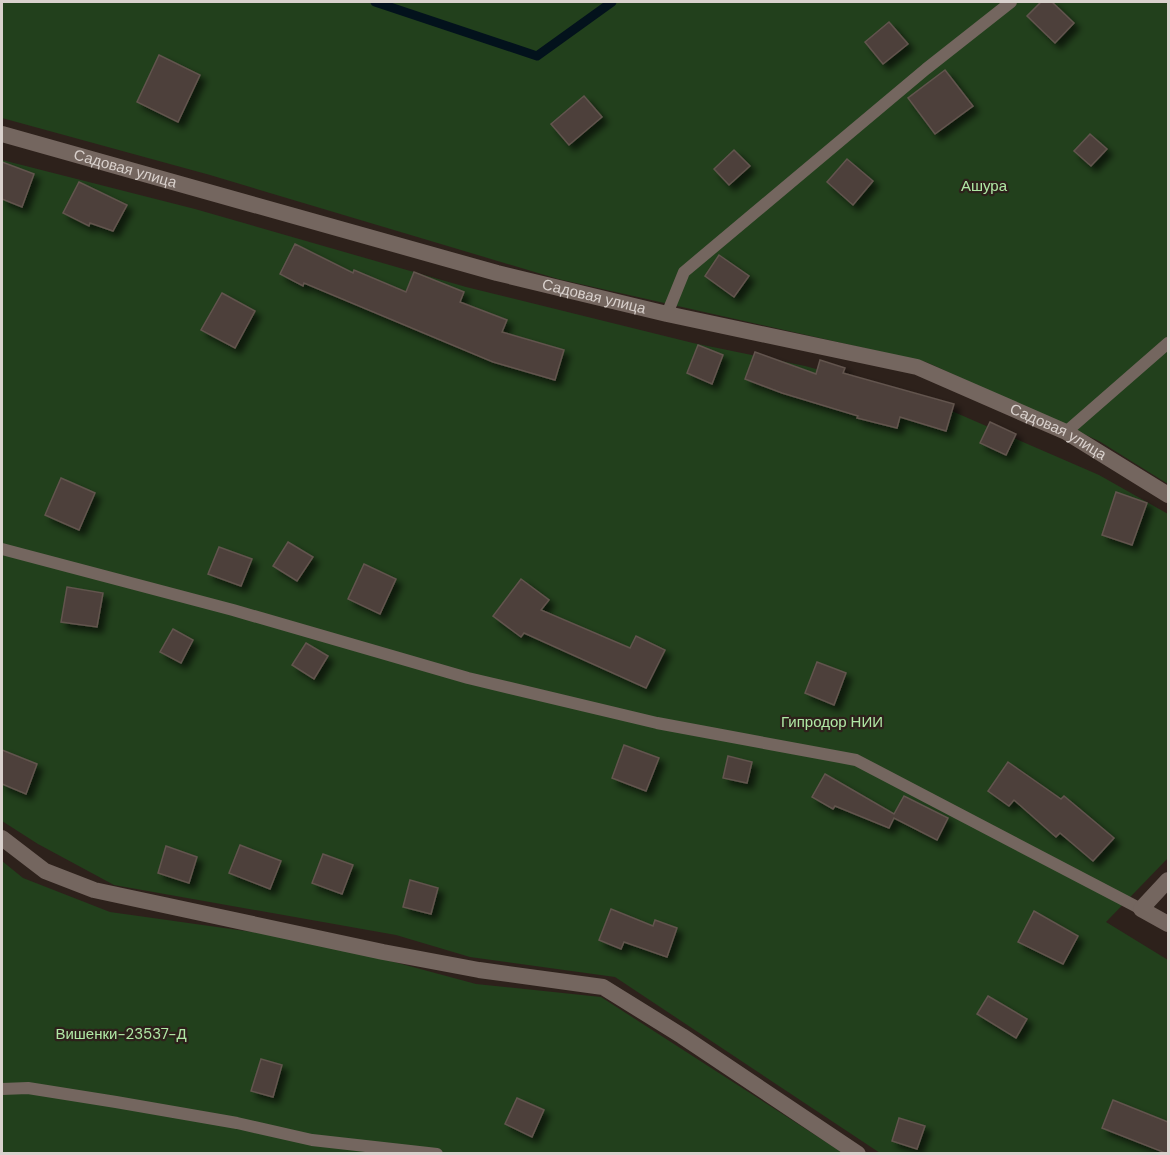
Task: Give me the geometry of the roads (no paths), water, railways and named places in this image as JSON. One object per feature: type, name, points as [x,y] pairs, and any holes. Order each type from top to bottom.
[{"type":"street","name":"Садовая улица","points":[[2,134],[497,273],[667,314],[917,367],[1066,432],[1168,495]]},
{"type":"street","points":[[2,838],[45,871],[94,890],[383,952],[480,970],[603,987],[682,1036],[858,1154]]},
{"type":"street","points":[[1168,880],[1141,909],[1168,924]]},
{"type":"lane","points":[[667,314],[684,272],[926,69],[1011,2]]},
{"type":"lane","points":[[1066,432],[1168,343]]},
{"type":"lane","points":[[2,549],[233,610],[468,678],[657,723],[856,760],[1141,909]]},
{"type":"lane","points":[[2,1089],[28,1088],[237,1123],[312,1140],[437,1154]]},
{"type":"waterway","points":[[375,2],[537,56],[612,2]]},
{"type":"park label","name":"Ашура","points":[[984,186]]},
{"type":"park label","name":"Гипродор НИИ","points":[[832,722]]},
{"type":"park label","name":"Вишенки-23537-Д","points":[[121,1034]]}]
